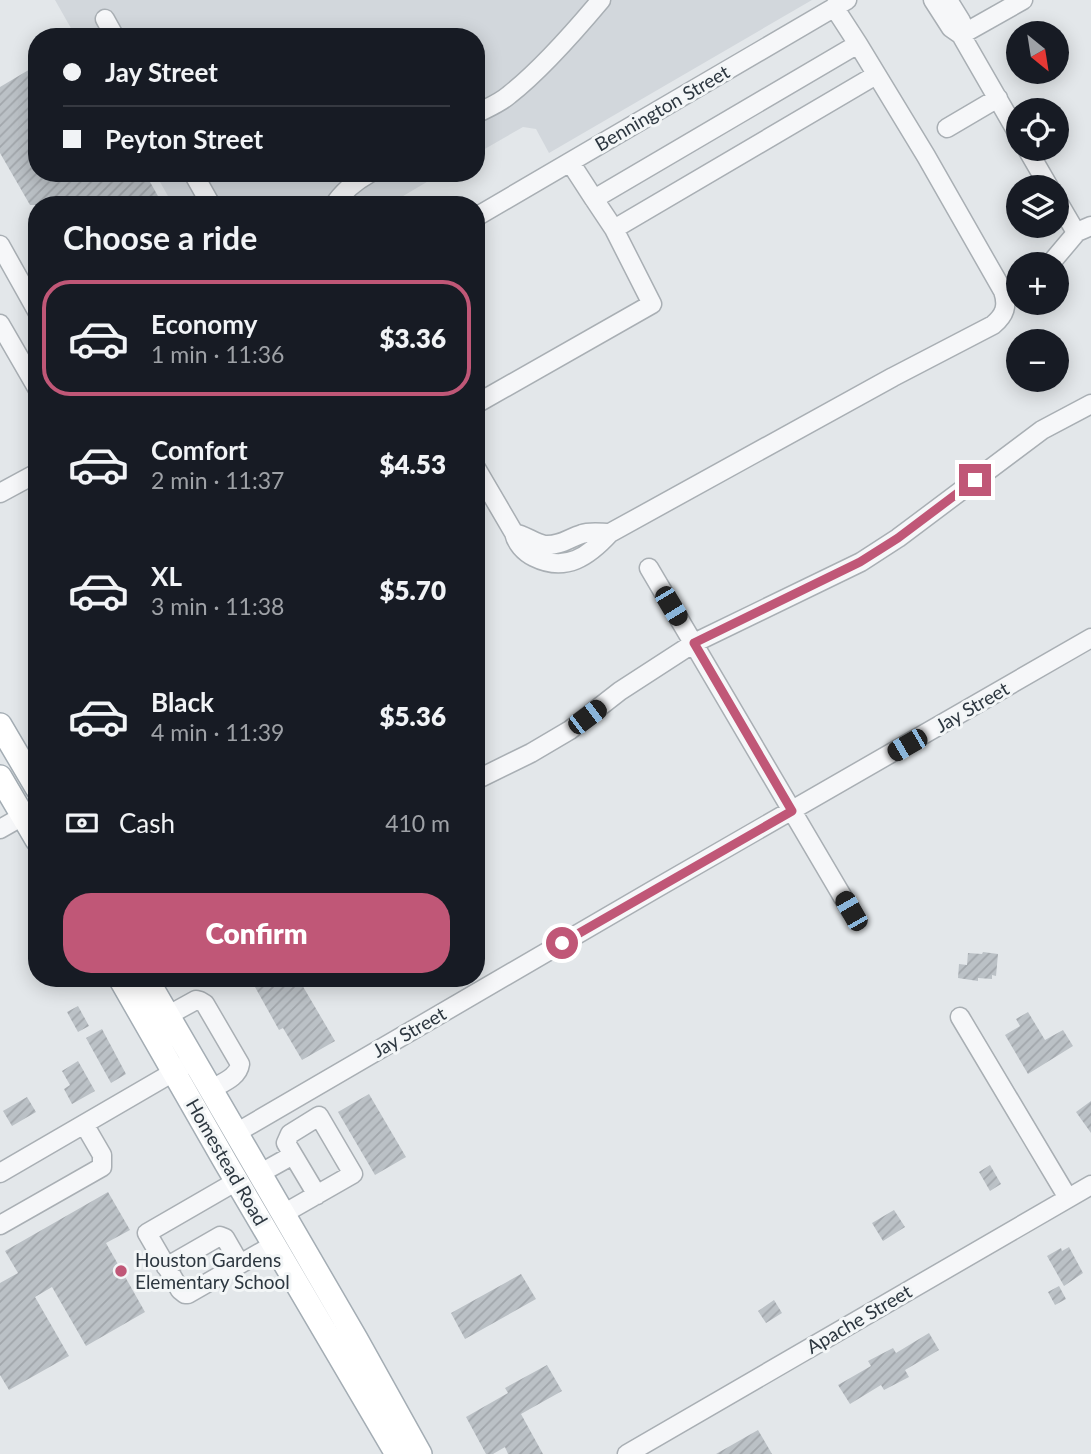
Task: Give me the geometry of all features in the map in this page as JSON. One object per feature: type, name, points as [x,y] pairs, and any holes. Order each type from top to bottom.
[{"type":"main road","points":[[0,725],[28,773]]},
{"type":"main road","points":[[0,777],[28,811]]},
{"type":"main road","name":"Homestead Road","points":[[127,987],[184,1066],[210,1090],[420,1454]]},
{"type":"main road","name":"Homestead Road","points":[[151,987],[167,1016],[184,1066],[237,1181],[397,1454]]},
{"type":"street","points":[[485,109],[507,97],[526,80],[601,0]]},
{"type":"street","points":[[933,0],[951,28],[961,35],[1006,113]]},
{"type":"street","points":[[948,0],[961,21],[961,35]]},
{"type":"street","points":[[961,35],[1023,0]]},
{"type":"street","points":[[485,483],[514,533],[536,543],[557,545],[584,533],[610,533],[993,325],[1003,314],[1006,306],[1003,291],[858,44],[841,4]]},
{"type":"street","name":"Bennington Street","points":[[485,212],[841,4]]},
{"type":"street","points":[[105,19],[110,28]]},
{"type":"street","points":[[594,198],[858,44]]},
{"type":"street","points":[[614,229],[876,75]]},
{"type":"street","points":[[947,128],[998,99]]},
{"type":"street","points":[[485,399],[652,304],[614,229],[570,162]]},
{"type":"street","points":[[340,196],[356,182]]},
{"type":"street","points":[[1069,220],[1074,229],[1084,229]]},
{"type":"street","points":[[1062,252],[1084,229]]},
{"type":"street","points":[[0,245],[28,295]]},
{"type":"street","points":[[0,324],[28,372]]},
{"type":"street","points":[[485,776],[570,730],[620,691],[694,643],[860,562],[898,538],[1042,430],[1091,404]]},
{"type":"street","points":[[0,493],[28,478]]},
{"type":"street","points":[[649,568],[851,911]]},
{"type":"street","name":"Jay Street","points":[[236,1133],[1091,639]]},
{"type":"street","points":[[0,829],[28,814]]},
{"type":"street","points":[[167,1016],[196,1000],[200,1001],[205,1004],[226,1040],[240,1065],[239,1070],[236,1075],[210,1090]]},
{"type":"street","points":[[960,1017],[1068,1198]]},
{"type":"street","points":[[0,1173],[184,1066]]},
{"type":"street","points":[[283,1105],[297,1129]]},
{"type":"street","points":[[283,1214],[317,1195],[353,1174],[318,1116],[290,1134],[286,1143],[317,1195]]},
{"type":"street","points":[[0,1225],[102,1167],[102,1155],[85,1124]]},
{"type":"street","points":[[259,1174],[293,1155]]},
{"type":"street","points":[[237,1181],[147,1233],[166,1267],[180,1290],[188,1294],[275,1244]]},
{"type":"street","name":"Apache Street","points":[[627,1454],[1091,1185]]},
{"type":"street","points":[[166,1267],[220,1236],[225,1238],[240,1264]]},
{"type":"shaded area","points":[[55,0],[812,0],[549,153],[536,129],[523,127],[485,149],[485,28],[71,28]]},
{"type":"shaded area","points":[[160,182],[427,182],[403,196],[168,196]]},
{"type":"building","points":[[28,70],[28,182],[150,182],[158,196],[28,196],[28,202],[0,153],[0,87]]},
{"type":"building","points":[[968,953],[998,954],[996,976],[992,975],[992,979],[978,978],[978,981],[958,978],[959,964],[967,965]]},
{"type":"building","points":[[255,987],[303,987],[335,1041],[302,1060],[283,1028],[279,1030]]},
{"type":"building","points":[[78,1006],[89,1026],[78,1032],[67,1012]]},
{"type":"building","points":[[1028,1012],[1045,1040],[1063,1030],[1073,1046],[1028,1074],[1005,1035],[1020,1026],[1016,1019]]},
{"type":"building","points":[[102,1029],[126,1074],[111,1083],[86,1038]]},
{"type":"building","points":[[78,1061],[95,1091],[72,1104],[64,1089],[70,1085],[62,1071]]},
{"type":"building","points":[[369,1094],[406,1157],[375,1175],[338,1112]]},
{"type":"building","points":[[27,1097],[36,1112],[12,1126],[3,1111]]},
{"type":"building","points":[[1091,1101],[1091,1133],[1076,1112]]},
{"type":"building","points":[[990,1165],[1001,1184],[990,1191],[979,1172]]},
{"type":"building","points":[[108,1192],[130,1230],[106,1243],[145,1312],[86,1346],[52,1287],[35,1297],[69,1356],[9,1390],[0,1375],[0,1283],[18,1273],[5,1251]]},
{"type":"building","points":[[894,1210],[905,1227],[883,1241],[872,1223]]},
{"type":"building","points":[[1069,1247],[1083,1273],[1064,1286],[1047,1256],[1061,1248],[1062,1251]]},
{"type":"building","points":[[521,1274],[536,1299],[465,1339],[451,1313]]},
{"type":"building","points":[[1059,1286],[1066,1299],[1055,1305],[1048,1292]]},
{"type":"building","points":[[774,1300],[782,1313],[766,1323],[758,1311]]},
{"type":"building","points":[[929,1333],[939,1350],[905,1370],[909,1377],[884,1390],[881,1385],[850,1404],[838,1385],[871,1366],[868,1361],[893,1348],[896,1353]]},
{"type":"building","points":[[547,1365],[562,1391],[521,1414],[543,1454],[508,1454],[505,1447],[493,1454],[486,1454],[466,1417],[508,1393],[505,1388]]},
{"type":"building","points":[[758,1430],[772,1454],[716,1454]]},
{"type":"place","name":"Houston Gardens Elementary School","points":[[121,1271]]},
{"type":"route","points":[[562,943],[792,811],[694,643],[860,562],[898,538],[975,480]]}]
